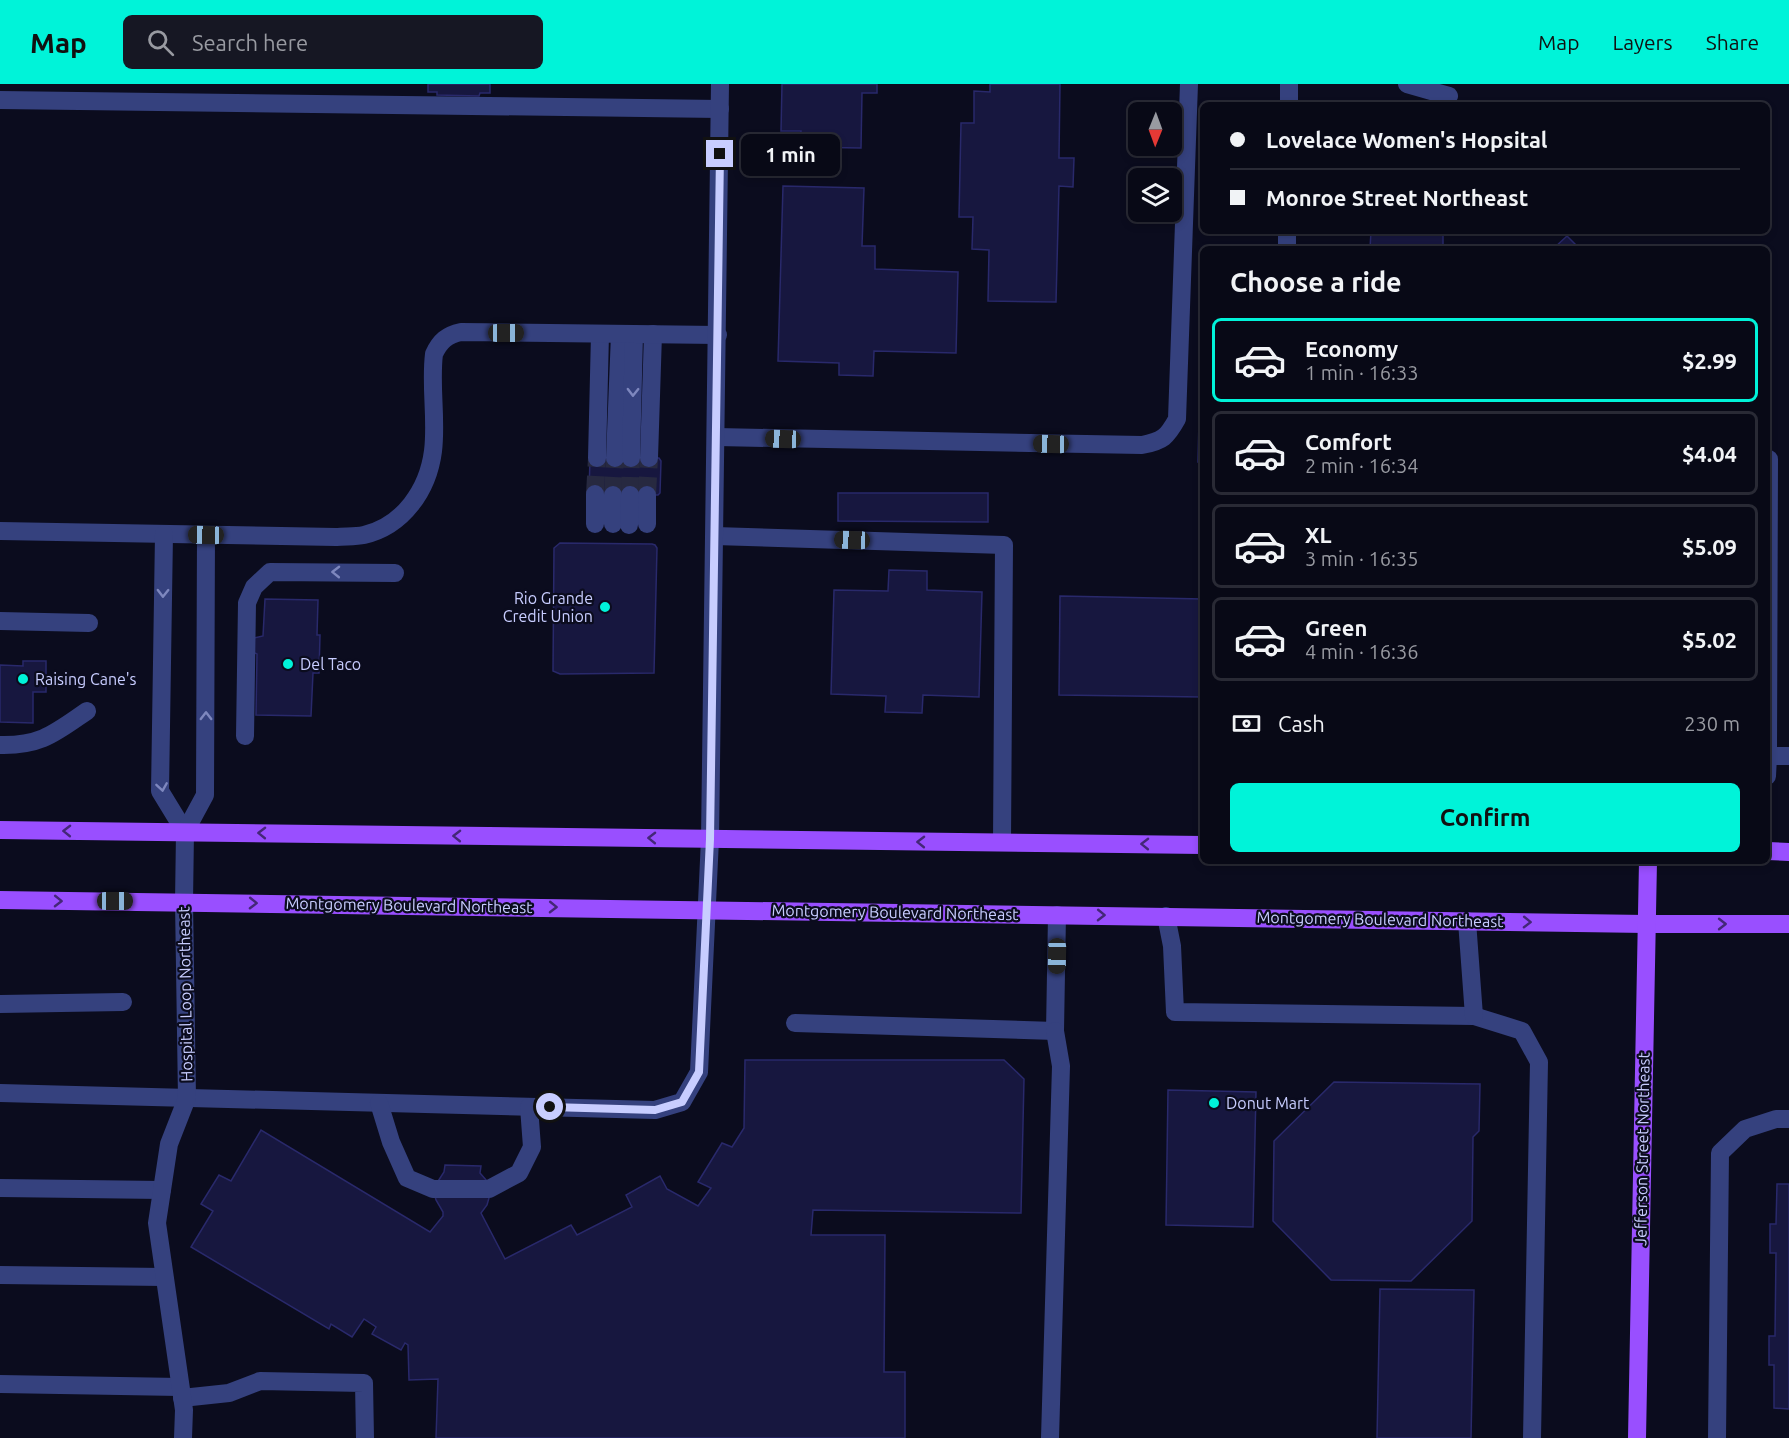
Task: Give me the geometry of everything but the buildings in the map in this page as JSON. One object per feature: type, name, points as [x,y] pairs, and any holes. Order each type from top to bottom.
[{"type":"main road","points":[[0,830],[1200,845]]},
{"type":"main road","points":[[1770,851],[1789,852]]},
{"type":"main road","name":"Jefferson Street Northeast","points":[[1638,1438],[1648,864]]},
{"type":"main road","name":"Montgomery Boulevard Northeast","points":[[0,900],[1646,924],[1789,924]]},
{"type":"street","points":[[0,1093],[655,1110],[682,1102],[699,1072],[710,839],[720,84]]},
{"type":"street","points":[[717,437],[1142,445],[1158,442],[1169,434],[1177,419],[1189,84]]},
{"type":"street","points":[[1289,84],[1289,102]]},
{"type":"street","points":[[1407,84],[1449,96]]},
{"type":"street","points":[[0,100],[720,109]]},
{"type":"street","points":[[0,531],[336,537],[364,535],[390,524],[412,505],[426,481],[433,450],[434,354],[444,339],[461,332],[718,335]]},
{"type":"street","points":[[600,334],[623,458]]},
{"type":"street","points":[[623,458],[627,334]]},
{"type":"street","points":[[623,458],[653,334]]},
{"type":"street","points":[[621,524],[621,495],[621,524]]},
{"type":"street","points":[[164,534],[160,791],[185,832]]},
{"type":"street","points":[[185,832],[205,795],[206,535]]},
{"type":"street","points":[[715,536],[1004,544],[1002,842]]},
{"type":"street","points":[[245,736],[247,603],[254,587],[270,572],[395,573]]},
{"type":"street","points":[[0,621],[88,623]]},
{"type":"street","points":[[0,745],[23,746],[38,741],[55,733],[87,711]]},
{"type":"street","points":[[1770,756],[1789,756]]},
{"type":"street","name":"Hospital Loop Northeast","points":[[183,1438],[181,1393],[157,1223],[170,1144],[187,1098],[185,832]]},
{"type":"street","points":[[1050,1438],[1061,1066],[1055,1031],[1057,915]]},
{"type":"street","points":[[1166,916],[1172,946],[1175,1012],[1474,1016],[1522,1031],[1539,1062],[1532,1438]]},
{"type":"street","points":[[1467,921],[1474,1016]]},
{"type":"street","points":[[0,1004],[123,1002]]},
{"type":"street","points":[[795,1023],[1055,1031]]},
{"type":"street","points":[[380,1103],[391,1142],[407,1178],[434,1189],[489,1189],[519,1173],[532,1147],[529,1107]]},
{"type":"street","points":[[1716,1438],[1720,1153],[1745,1129],[1776,1119],[1789,1119]]},
{"type":"street","points":[[0,1188],[162,1190]]},
{"type":"street","points":[[0,1275],[164,1277]]},
{"type":"street","points":[[0,1384],[181,1393],[229,1393],[260,1381],[364,1383],[365,1438]]},
{"type":"tunnel","points":[[595,494],[597,458]]},
{"type":"tunnel","points":[[613,495],[615,458]]},
{"type":"tunnel","points":[[630,495],[631,458]]},
{"type":"tunnel","points":[[647,495],[649,458]]},
{"type":"place","name":"Rio Grande Credit Union","points":[[605,607]]},
{"type":"place","name":"Del Taco","points":[[288,664]]},
{"type":"place","name":"Raising Cane's","points":[[23,679]]},
{"type":"place","name":"Donut Mart","points":[[1214,1103]]},
{"type":"route","points":[[550,1107],[655,1110],[682,1102],[699,1072],[710,839],[720,154]]}]
